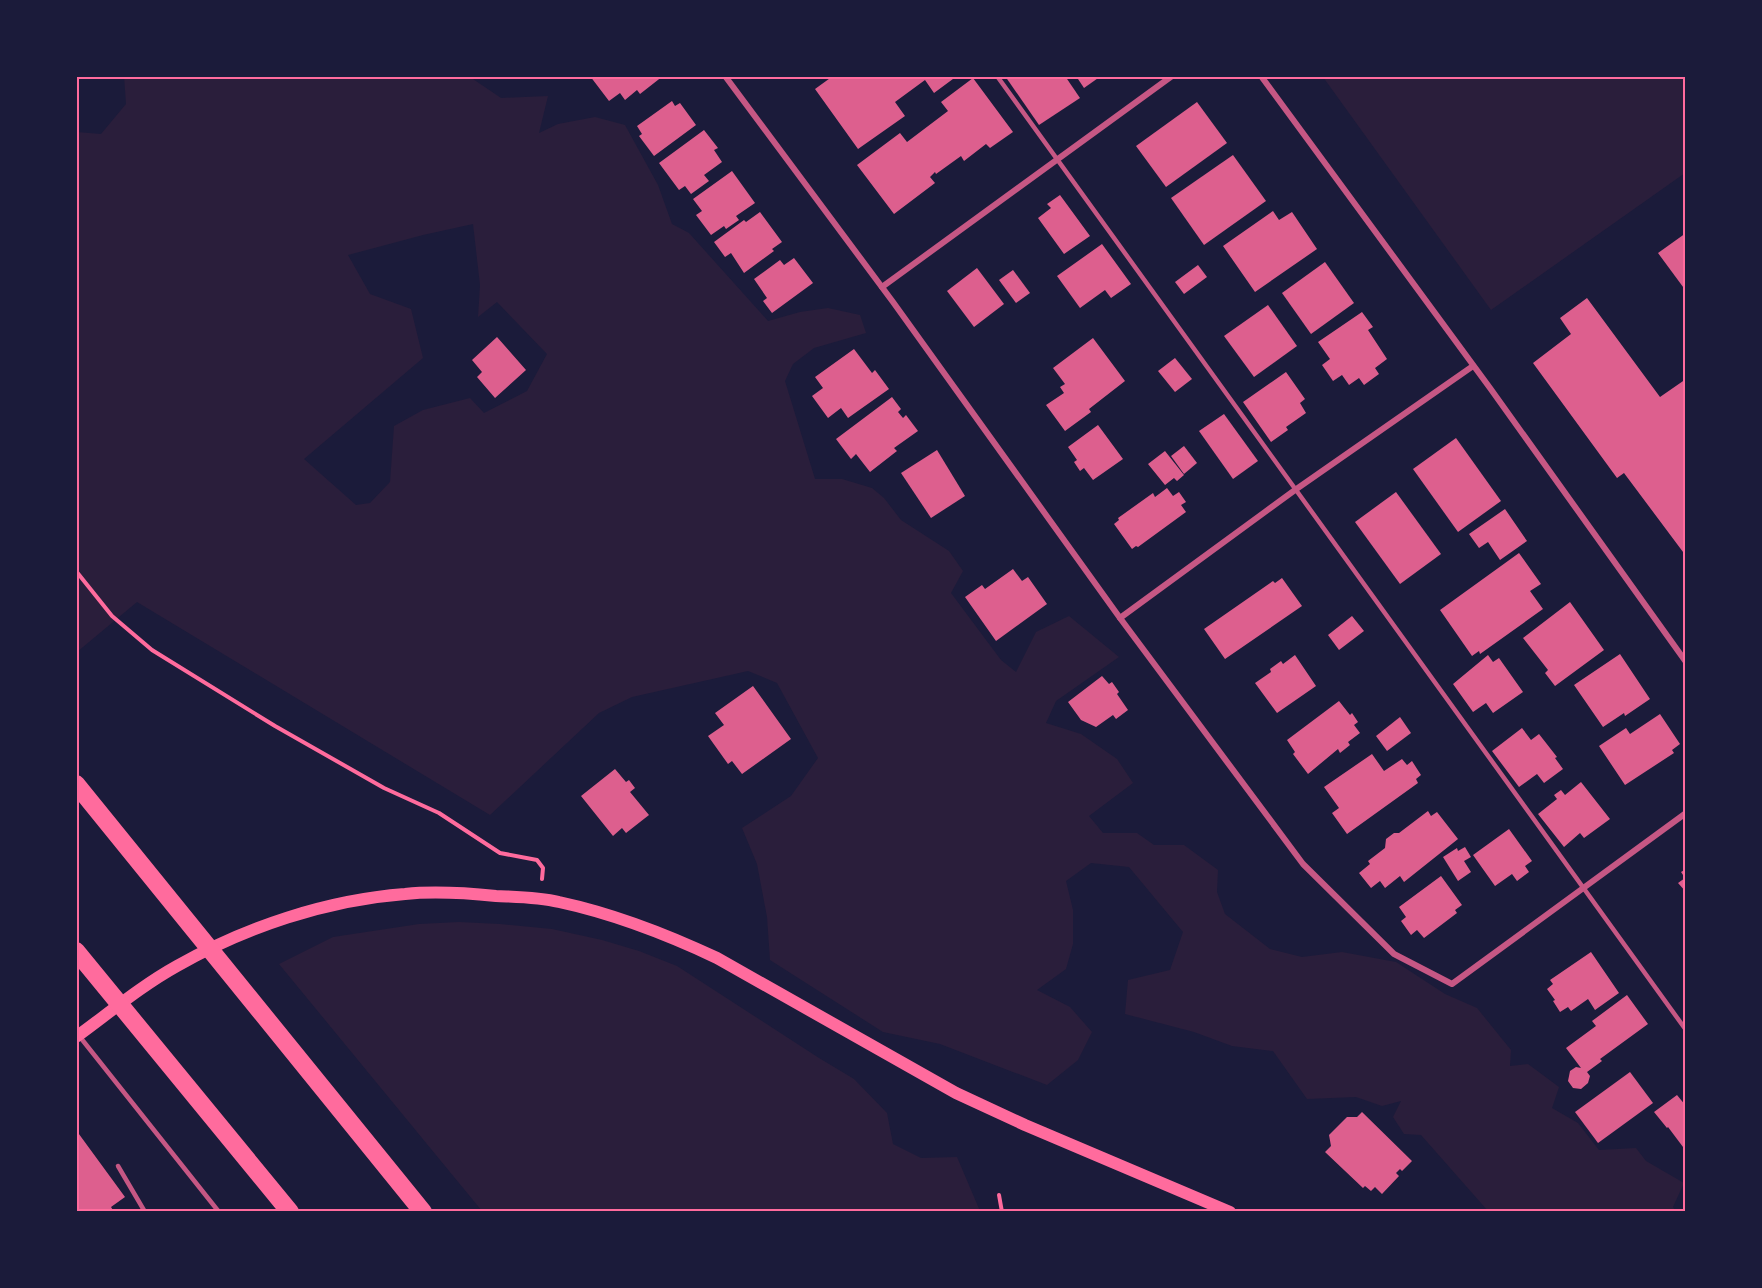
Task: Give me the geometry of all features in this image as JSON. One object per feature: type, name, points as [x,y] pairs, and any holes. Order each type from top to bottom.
[{"type":"highway","points":[[76,784],[423,1212]]},
{"type":"highway","points":[[76,951],[290,1212]]},
{"type":"main road","points":[[76,1035],[174,967],[234,936],[276,922],[356,900],[405,894],[450,892],[540,899],[615,917],[684,942],[717,958],[956,1093],[1025,1125],[1230,1212]]},
{"type":"street","points":[[726,76],[882,287],[1120,618],[1304,864],[1394,954],[1452,984],[1686,813]]},
{"type":"street","points":[[882,287],[1172,76]]},
{"type":"street","points":[[1261,76],[1686,662]]},
{"type":"street","points":[[1120,618],[1295,490],[1473,366]]},
{"type":"lane","points":[[997,76],[1583,890],[1686,1029]]},
{"type":"lane","points":[[76,1035],[219,1212]]},
{"type":"lane","points":[[118,1166],[145,1212]]},
{"type":"path","points":[[76,571],[112,616],[152,650],[275,726],[384,788],[439,813],[500,853],[537,860],[543,868],[540,899]]},
{"type":"path","points":[[999,1195],[1002,1212]]},
{"type":"shaded area","points":[[124,76],[470,77],[501,98],[548,96],[539,133],[558,124],[595,117],[625,125],[658,185],[672,224],[689,233],[768,321],[800,312],[828,308],[860,315],[866,333],[814,348],[793,364],[785,381],[815,479],[842,479],[872,488],[884,498],[901,520],[949,551],[963,571],[951,593],[1001,660],[1016,672],[1036,632],[1069,616],[1119,657],[1056,701],[1046,723],[1081,734],[1117,759],[1133,783],[1089,816],[1103,833],[1137,833],[1154,845],[1184,845],[1218,870],[1217,892],[1225,914],[1270,949],[1302,957],[1342,952],[1396,962],[1445,994],[1477,1008],[1511,1050],[1510,1066],[1528,1064],[1559,1087],[1552,1108],[1578,1123],[1599,1150],[1636,1148],[1646,1161],[1684,1183],[1673,1207],[1676,1211],[1488,1211],[1421,1135],[1404,1134],[1393,1117],[1401,1101],[1382,1106],[1356,1097],[1307,1099],[1273,1051],[1232,1046],[1194,1032],[1125,1014],[1128,980],[1170,970],[1183,932],[1129,867],[1091,863],[1066,881],[1073,910],[1073,944],[1066,969],[1037,990],[1070,1007],[1092,1032],[1078,1060],[1047,1085],[940,1044],[883,1032],[770,960],[767,917],[757,864],[742,828],[791,796],[818,758],[777,683],[748,671],[632,697],[599,713],[490,815],[137,602],[77,652],[76,129],[77,132],[101,134],[126,104]],"holes":[[[473,224],[480,285],[478,317],[497,302],[547,354],[527,391],[484,413],[470,398],[423,410],[394,426],[390,482],[370,503],[356,505],[304,459],[423,358],[411,309],[370,294],[348,255]]]},
{"type":"shaded area","points":[[1323,77],[1685,77],[1685,173],[1491,310]]},
{"type":"shaded area","points":[[459,922],[552,929],[602,940],[677,966],[854,1079],[887,1113],[893,1144],[921,1158],[957,1157],[980,1211],[482,1211],[279,964],[333,937],[419,924]]},
{"type":"building","points":[[590,76],[663,76],[640,94],[637,90],[625,100],[620,93],[609,101]]},
{"type":"building","points":[[833,76],[957,76],[934,93],[925,80],[895,102],[905,116],[858,149],[815,89]]},
{"type":"building","points":[[1005,76],[1065,76],[1080,98],[1039,125]]},
{"type":"building","points":[[1076,76],[1101,76],[1084,88]]},
{"type":"building","points":[[973,78],[1013,132],[990,148],[986,144],[964,161],[961,156],[936,174],[935,172],[930,177],[935,183],[894,214],[857,165],[900,133],[907,142],[948,111],[941,102]]},
{"type":"building","points":[[672,101],[675,106],[680,103],[696,125],[654,156],[639,136],[642,134],[637,126]]},
{"type":"building","points":[[1197,102],[1227,143],[1166,187],[1136,146]]},
{"type":"building","points":[[704,130],[718,148],[714,150],[722,162],[704,175],[709,181],[691,194],[685,186],[679,190],[659,163]]},
{"type":"building","points":[[1233,155],[1266,201],[1204,245],[1171,198]]},
{"type":"building","points":[[732,171],[755,203],[736,216],[739,220],[711,235],[696,215],[702,211],[693,199]]},
{"type":"building","points":[[1060,195],[1090,236],[1064,254],[1038,218],[1051,208],[1047,204]]},
{"type":"building","points":[[1273,211],[1279,220],[1292,212],[1317,249],[1255,292],[1223,246]]},
{"type":"building","points":[[760,212],[782,242],[772,249],[774,251],[744,273],[731,253],[725,257],[714,242],[744,220],[746,222]]},
{"type":"building","points":[[1686,233],[1686,291],[1658,253]]},
{"type":"building","points":[[1102,244],[1131,284],[1111,298],[1105,290],[1080,308],[1057,276]]},
{"type":"building","points":[[794,258],[813,283],[772,313],[763,301],[767,298],[754,279],[780,260],[784,265]]},
{"type":"building","points":[[1325,262],[1354,303],[1311,334],[1282,293]]},
{"type":"building","points":[[1198,265],[1207,277],[1184,294],[1175,282]]},
{"type":"building","points":[[977,268],[1004,304],[974,327],[947,291]]},
{"type":"building","points":[[1013,270],[1030,293],[1016,303],[999,280]]},
{"type":"building","points":[[1587,298],[1660,397],[1686,379],[1686,556],[1624,473],[1617,478],[1533,363],[1571,334],[1560,318]]},
{"type":"building","points":[[1268,305],[1297,346],[1254,377],[1224,336]]},
{"type":"building","points":[[1362,312],[1373,327],[1368,330],[1387,359],[1375,368],[1379,374],[1364,385],[1359,378],[1349,385],[1342,375],[1333,381],[1322,365],[1330,359],[1318,342]]},
{"type":"building","points":[[497,337],[526,370],[495,398],[477,377],[482,372],[472,360]]},
{"type":"building","points":[[1093,338],[1125,381],[1089,409],[1091,412],[1065,431],[1046,405],[1064,393],[1060,387],[1065,384],[1053,368]]},
{"type":"building","points":[[854,349],[872,373],[875,370],[889,389],[848,418],[841,408],[828,418],[812,396],[823,388],[815,377]]},
{"type":"building","points":[[1175,358],[1192,379],[1175,392],[1158,371]]},
{"type":"building","points":[[1286,372],[1305,399],[1300,403],[1306,413],[1286,427],[1288,430],[1271,442],[1243,402]]},
{"type":"building","points":[[892,397],[901,409],[898,412],[903,418],[906,415],[918,431],[894,448],[897,451],[870,472],[856,454],[851,459],[836,439]]},
{"type":"building","points":[[1224,414],[1258,461],[1233,479],[1199,431]]},
{"type":"building","points":[[1098,425],[1123,459],[1093,480],[1084,468],[1080,471],[1074,462],[1077,460],[1068,447]]},
{"type":"building","points":[[1456,438],[1501,501],[1458,532],[1413,469]]},
{"type":"building","points":[[1184,446],[1197,463],[1184,474],[1171,456]]},
{"type":"building","points":[[937,450],[965,496],[931,518],[901,473]]},
{"type":"building","points":[[1165,451],[1184,475],[1177,481],[1174,478],[1165,485],[1148,464]]},
{"type":"building","points":[[1167,488],[1173,496],[1179,492],[1186,502],[1181,505],[1186,512],[1132,549],[1114,524],[1119,520],[1118,518],[1153,493],[1155,497]]},
{"type":"building","points":[[1396,492],[1441,554],[1400,584],[1355,522]]},
{"type":"building","points":[[1505,509],[1527,541],[1500,560],[1488,542],[1479,548],[1469,534]]},
{"type":"building","points":[[1519,553],[1541,584],[1530,591],[1543,609],[1480,654],[1479,651],[1472,656],[1440,610]]},
{"type":"building","points":[[1013,569],[1022,581],[1028,577],[1047,604],[996,641],[965,597],[982,585],[985,589]]},
{"type":"building","points":[[1282,578],[1302,606],[1225,659],[1204,629],[1273,581],[1275,583]]},
{"type":"building","points":[[1570,602],[1604,650],[1555,686],[1545,673],[1548,670],[1523,638]]},
{"type":"building","points":[[1352,616],[1364,631],[1339,650],[1328,635]]},
{"type":"building","points":[[1620,654],[1650,699],[1625,716],[1624,713],[1603,727],[1574,685]]},
{"type":"building","points":[[1295,655],[1316,686],[1277,713],[1255,683],[1271,672],[1270,669],[1281,661],[1283,664]]},
{"type":"building","points":[[1488,655],[1493,662],[1499,658],[1523,692],[1493,713],[1486,703],[1473,712],[1453,684]]},
{"type":"building","points":[[1102,676],[1109,684],[1112,682],[1128,710],[1116,719],[1113,715],[1096,727],[1081,720],[1068,702]]},
{"type":"building","points":[[753,686],[791,739],[742,774],[732,761],[728,764],[708,736],[724,725],[715,713]]},
{"type":"building","points":[[1339,701],[1358,722],[1354,725],[1360,733],[1348,742],[1350,745],[1340,753],[1338,749],[1308,774],[1293,754],[1295,752],[1287,740]]},
{"type":"building","points":[[1660,714],[1680,744],[1672,750],[1674,753],[1625,785],[1599,746],[1626,728],[1630,734]]},
{"type":"building","points":[[1400,717],[1411,733],[1387,751],[1376,736]]},
{"type":"building","points":[[1522,728],[1531,740],[1539,734],[1557,757],[1555,758],[1563,769],[1544,783],[1537,774],[1519,787],[1492,751]]},
{"type":"building","points":[[1372,754],[1384,771],[1402,759],[1407,765],[1412,761],[1421,775],[1416,779],[1418,783],[1347,834],[1332,813],[1339,808],[1324,787]]},
{"type":"building","points":[[615,769],[626,782],[629,780],[635,788],[630,792],[649,815],[626,833],[622,828],[613,836],[581,796]]},
{"type":"building","points":[[1581,782],[1610,819],[1584,838],[1580,833],[1564,847],[1538,814],[1557,799],[1554,795],[1561,790],[1565,795]]},
{"type":"building","points":[[1428,811],[1431,816],[1437,812],[1458,839],[1404,882],[1400,876],[1385,888],[1380,881],[1371,888],[1359,873],[1370,864],[1368,861],[1385,848],[1386,839],[1394,833],[1399,833]]},
{"type":"building","points":[[1509,829],[1532,861],[1525,866],[1529,872],[1517,881],[1512,874],[1495,886],[1473,855]]},
{"type":"building","points":[[1465,847],[1471,857],[1464,861],[1471,872],[1458,881],[1443,857],[1457,848],[1458,851]]},
{"type":"building","points":[[1686,869],[1686,892],[1678,883],[1685,878],[1681,872]]},
{"type":"building","points":[[1441,876],[1462,905],[1455,910],[1457,913],[1424,938],[1417,930],[1411,935],[1401,921],[1406,917],[1399,907]]},
{"type":"building","points":[[1591,952],[1619,993],[1595,1010],[1588,999],[1571,1011],[1568,1007],[1560,1012],[1547,989],[1553,984],[1550,980]]},
{"type":"building","points":[[1627,995],[1648,1024],[1600,1059],[1602,1061],[1587,1072],[1590,1076],[1588,1083],[1581,1089],[1573,1088],[1568,1081],[1570,1071],[1576,1067],[1581,1068],[1566,1048],[1596,1026],[1592,1021]]},
{"type":"building","points":[[1630,1072],[1653,1103],[1598,1143],[1575,1112]]},
{"type":"building","points":[[1677,1095],[1686,1106],[1686,1151],[1654,1112]]},
{"type":"building","points":[[1362,1112],[1412,1161],[1402,1171],[1400,1169],[1396,1173],[1399,1176],[1382,1194],[1375,1187],[1371,1191],[1365,1186],[1363,1188],[1325,1152],[1331,1146],[1329,1135],[1347,1117],[1357,1117]]},
{"type":"building","points":[[76,1130],[125,1197],[111,1207],[114,1212],[76,1212]]}]
